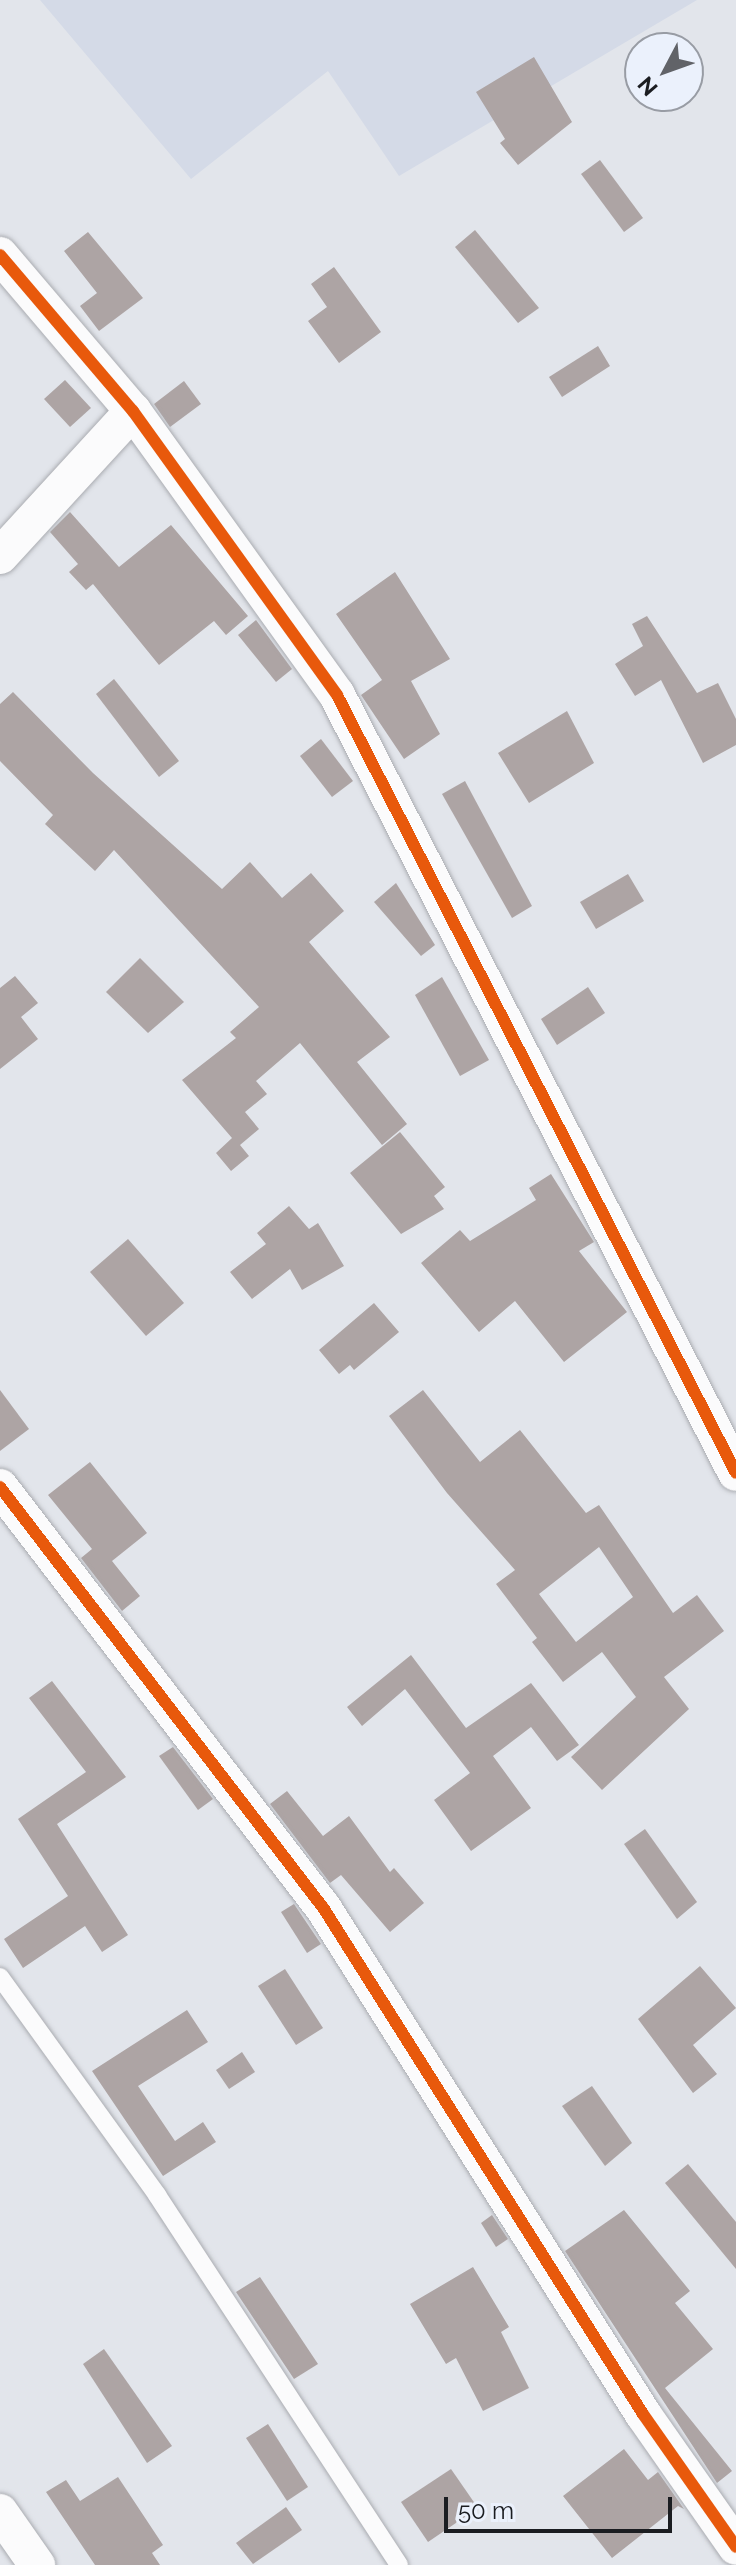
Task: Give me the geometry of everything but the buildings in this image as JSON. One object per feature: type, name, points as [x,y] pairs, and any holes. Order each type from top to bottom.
[{"type":"street","points":[[0,255],[133,411],[337,695],[732,1459]]},
{"type":"street","points":[[0,556],[133,411]]},
{"type":"street","points":[[0,1487],[324,1909],[643,2414],[736,2547]]},
{"type":"street","points":[[0,2512],[37,2565]]},
{"type":"lane","points":[[0,1977],[157,2195],[399,2565]]},
{"type":"shaded area","points":[[40,0],[697,0],[643,32],[624,32],[624,43],[399,176],[328,71],[191,179]]},
{"type":"cycle path","points":[[0,255],[133,411],[337,695],[736,1473]]},
{"type":"cycle path","points":[[0,1487],[324,1909],[643,2414],[736,2547]]}]
